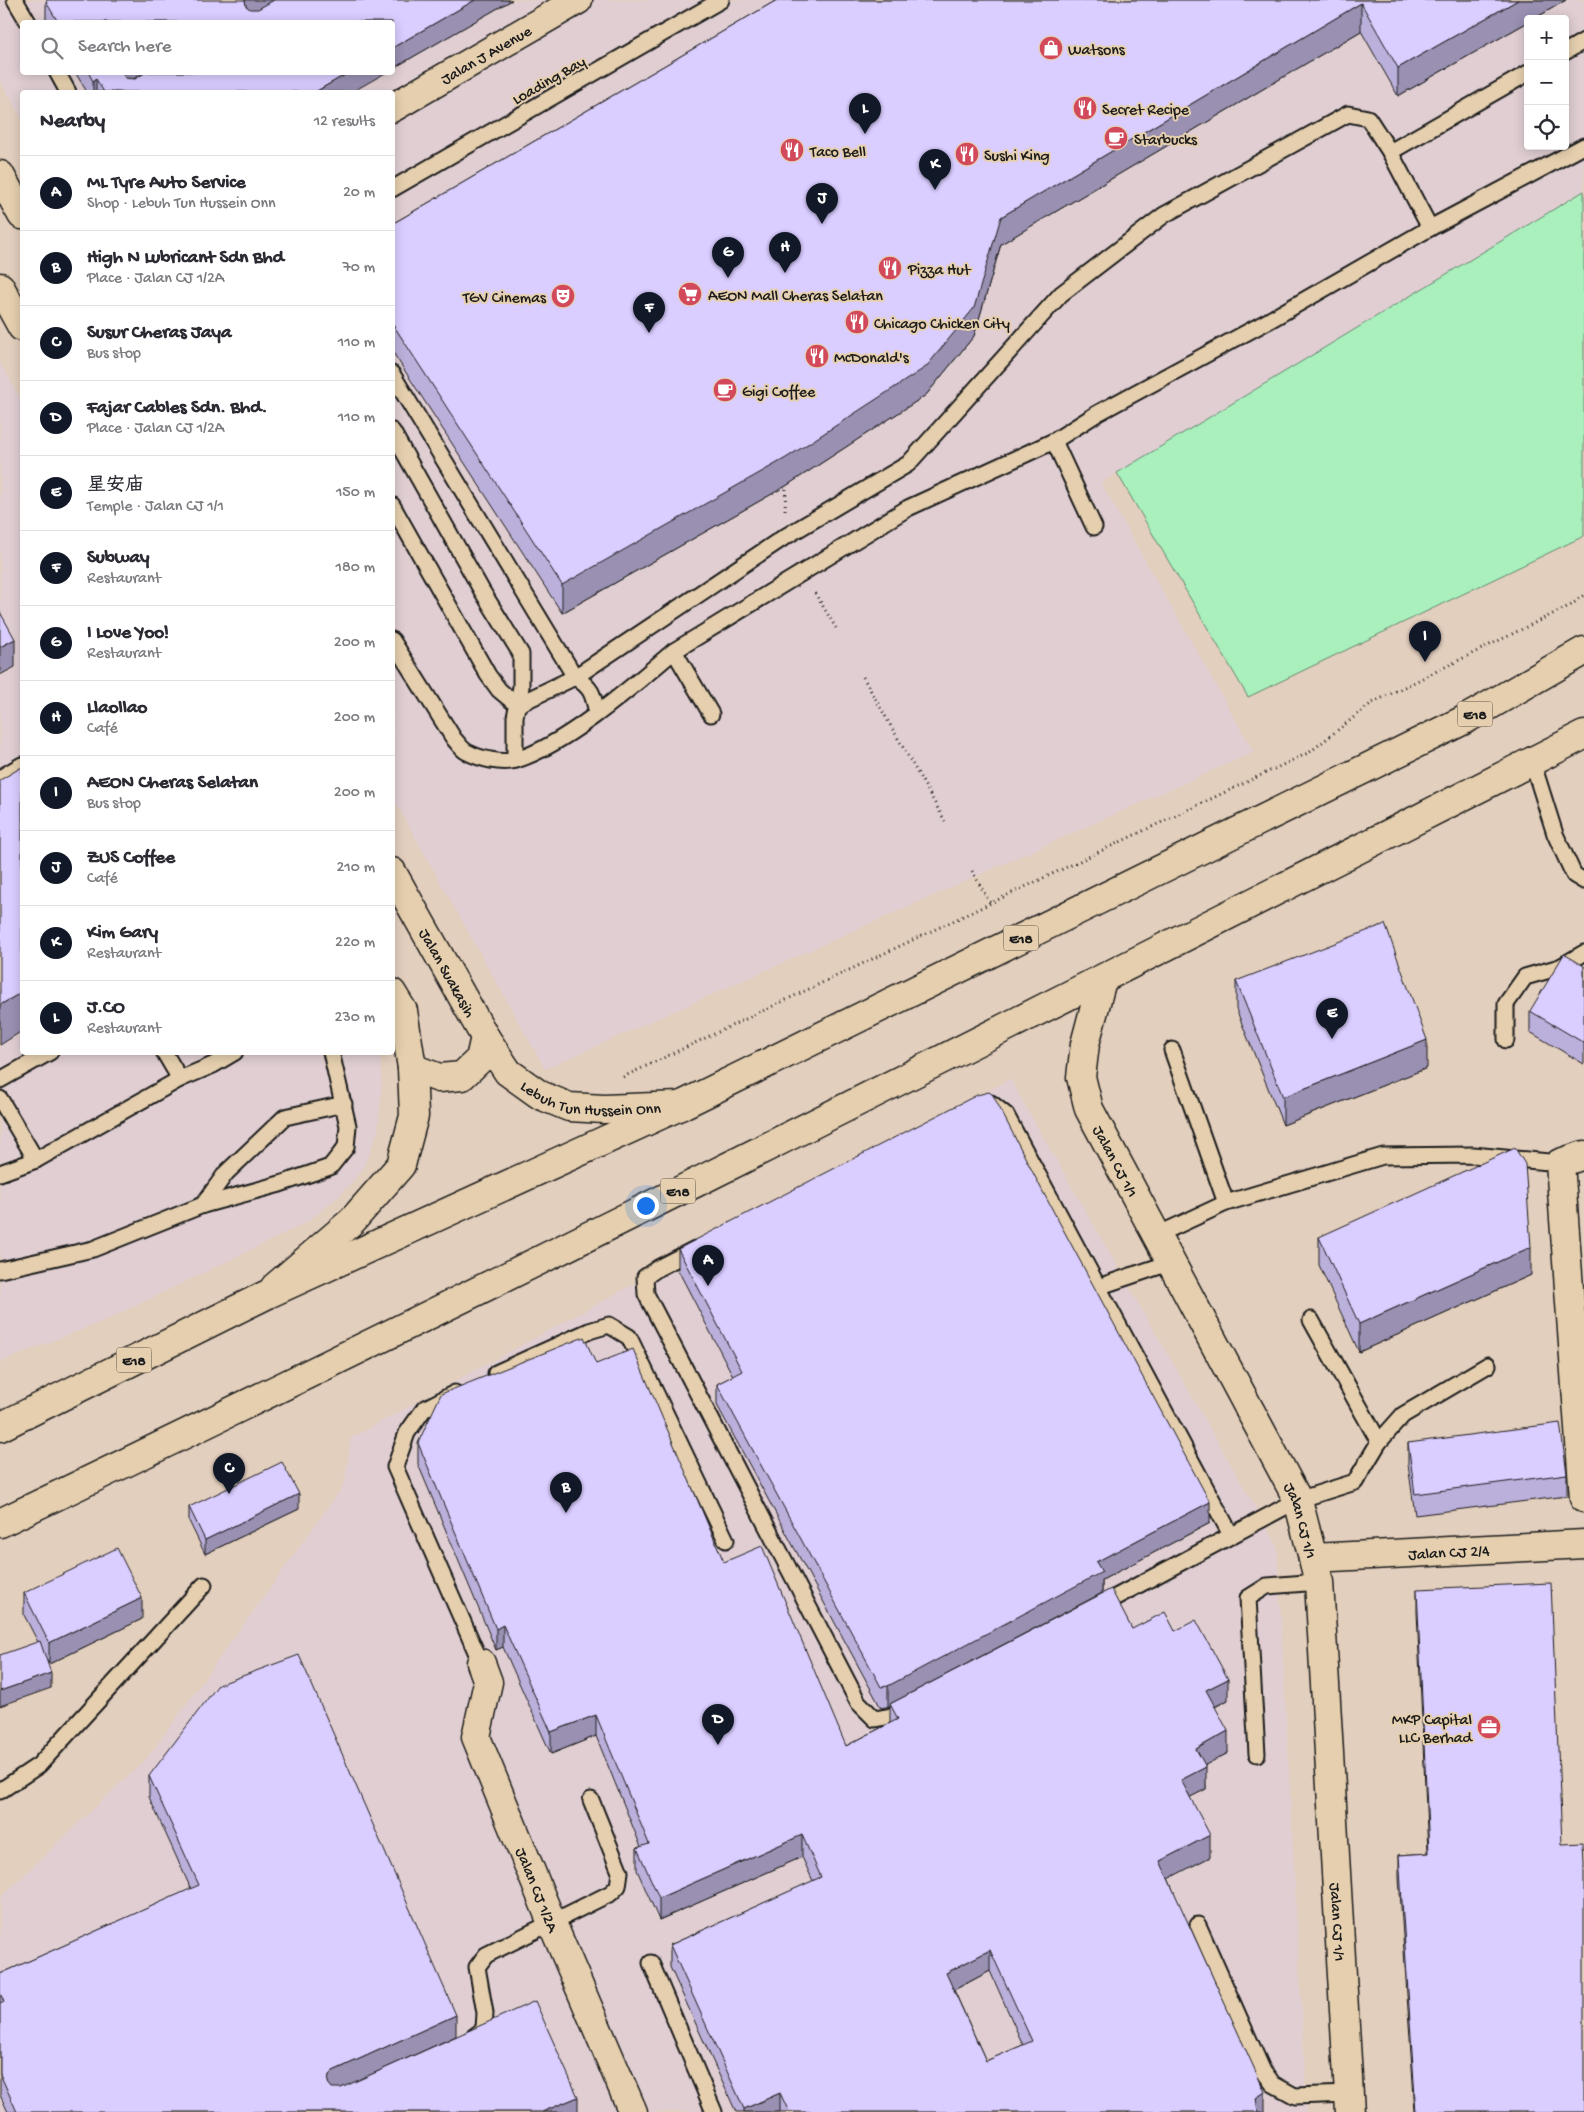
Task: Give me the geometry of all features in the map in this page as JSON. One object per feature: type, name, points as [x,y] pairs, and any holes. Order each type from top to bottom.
[{"type":"main road","name":"Jalan J Avenue","points":[[395,106],[578,0]]},
{"type":"main road","points":[[0,175],[20,210]]},
{"type":"main road","points":[[0,287],[20,324]]},
{"type":"main road","name":"E18","points":[[0,1427],[268,1294],[680,1106],[1464,720],[1584,651]]},
{"type":"main road","name":"E18","points":[[0,1523],[254,1402],[1102,980],[1584,735]]},
{"type":"main road","name":"Jalan Suakasih","points":[[395,877],[485,1036],[508,1072]]},
{"type":"main road","name":"Jalan CJ 1/1","points":[[1102,980],[1085,1044],[1081,1077],[1089,1109],[1298,1500],[1316,1570],[1349,2103]]},
{"type":"main road","points":[[268,1294],[352,1221],[401,1165],[414,1116],[412,1068],[403,1011],[395,998]]},
{"type":"main road","points":[[412,1068],[439,1078],[462,1076],[480,1059],[485,1036]]},
{"type":"main road","name":"Lebuh Tun Hussein Onn","points":[[508,1072],[540,1095],[569,1107],[604,1109],[680,1106]]},
{"type":"main road","points":[[1572,1159],[1584,1498]]},
{"type":"main road","name":"Jalan CJ 2/4","points":[[1316,1570],[1584,1544]]},
{"type":"main road","name":"Jalan CJ 1/2A","points":[[481,1663],[488,1682],[476,1737],[552,1923],[633,2112]]},
{"type":"lane","points":[[15,0],[27,20]]},
{"type":"lane","name":"Loading Bay","points":[[395,187],[721,0]]},
{"type":"lane","points":[[1569,50],[1584,41]]},
{"type":"lane","points":[[59,75],[67,90]]},
{"type":"lane","points":[[1390,152],[1524,75]]},
{"type":"lane","points":[[517,705],[575,677],[783,538],[908,464],[1061,294],[1164,215],[1348,114],[1368,118],[1390,152],[1430,228]]},
{"type":"lane","points":[[395,645],[454,739],[466,752],[489,760],[514,760],[554,742],[597,713],[674,651],[908,508],[1054,441],[1098,413],[1268,321],[1430,228],[1584,146]]},
{"type":"lane","points":[[395,379],[575,677],[589,687],[597,713]]},
{"type":"lane","points":[[395,436],[482,591],[521,654],[521,687],[515,717],[514,760]]},
{"type":"lane","points":[[1054,441],[1094,527]]},
{"type":"lane","points":[[395,510],[488,676],[499,690],[517,705]]},
{"type":"lane","points":[[674,651],[711,714]]},
{"type":"lane","points":[[1532,761],[1555,834],[1574,875],[1584,881]]},
{"type":"lane","points":[[0,778],[20,766]]},
{"type":"lane","points":[[1506,1040],[1506,1004],[1525,977],[1560,967],[1584,953]]},
{"type":"lane","points":[[1172,1050],[1226,1203]]},
{"type":"lane","points":[[0,1080],[45,1055]]},
{"type":"lane","points":[[166,1055],[180,1079]]},
{"type":"lane","points":[[0,1173],[36,1160],[180,1079],[213,1066],[230,1055]]},
{"type":"lane","points":[[0,1270],[93,1249],[203,1205],[280,1184],[330,1167],[346,1147],[348,1126],[332,1055]]},
{"type":"lane","points":[[0,1099],[36,1160]]},
{"type":"lane","points":[[974,1107],[991,1103],[1006,1115],[1231,1535]]},
{"type":"lane","points":[[203,1205],[226,1173],[285,1117],[344,1104]]},
{"type":"lane","points":[[1157,1235],[1226,1203],[1383,1156],[1473,1155],[1572,1159]]},
{"type":"lane","points":[[710,1241],[658,1268],[645,1277],[646,1294],[858,1702],[875,1719],[891,1716],[917,1702]]},
{"type":"lane","points":[[1098,1287],[1172,1262]]},
{"type":"lane","points":[[1311,1320],[1379,1442]]},
{"type":"lane","points":[[481,1663],[395,1467],[407,1433],[424,1409],[589,1331],[609,1325],[630,1337],[726,1540]]},
{"type":"lane","points":[[1083,1614],[1298,1500],[1355,1482],[1379,1442],[1402,1415],[1488,1365]]},
{"type":"lane","points":[[1257,1754],[1248,1598],[1267,1586],[1316,1570]]},
{"type":"lane","points":[[0,1791],[39,1765],[204,1585]]},
{"type":"lane","points":[[463,2043],[472,2039],[484,2029],[485,2013],[478,1967],[486,1955],[612,1893],[618,1886],[620,1872],[591,1800]]},
{"type":"lane","points":[[1198,1925],[1262,2069],[1273,2084],[1295,2096],[1349,2103]]},
{"type":"lane","points":[[651,1963],[714,2112]]},
{"type":"path","points":[[811,585],[836,628]]},
{"type":"path","points":[[619,1079],[1310,752],[1372,703],[1571,605],[1584,595]]},
{"type":"path","points":[[863,677],[945,821]]},
{"type":"path","points":[[972,871],[990,903]]},
{"type":"shaded area","points":[[0,0],[1584,0],[1584,192],[1101,483],[1254,752],[545,1069],[395,802],[395,90],[20,90],[20,115],[0,80]]},
{"type":"shaded area","points":[[0,362],[20,397],[20,1055],[380,1055],[382,1085],[378,1132],[362,1171],[337,1198],[306,1223],[106,1320],[0,1362]]},
{"type":"shaded area","points":[[1010,1079],[1277,1545],[1307,2112],[0,2112],[0,1898],[148,1757],[344,1485],[351,1438]]},
{"type":"green space","points":[[1584,191],[1584,536],[1248,697],[1117,473]]},
{"type":"building","points":[[47,0],[245,0],[246,6],[250,9],[258,9],[274,0],[475,0],[395,46],[395,20],[57,20],[46,2]]},
{"type":"building","name":"AEON Mall Cheras Selatan","points":[[777,0],[1518,0],[1398,68],[1361,3],[1001,217],[974,308],[926,367],[786,458],[562,585],[395,328],[395,222]]},
{"type":"building","points":[[90,75],[124,75],[125,78],[135,79],[141,75],[345,75],[318,90],[103,90],[96,79],[93,81]]},
{"type":"building","points":[[0,612],[15,639],[0,647]]},
{"type":"building","points":[[20,768],[20,993],[0,1005],[0,780]]},
{"type":"building","points":[[1385,924],[1427,1040],[1283,1097],[1236,981]]},
{"type":"building","points":[[1564,954],[1584,966],[1584,1043],[1530,1011]]},
{"type":"building","points":[[989,1092],[993,1095],[1043,1192],[1210,1502],[1096,1562],[1102,1572],[888,1686],[881,1687],[717,1384],[742,1371],[678,1249],[977,1095]]},
{"type":"building","points":[[1515,1148],[1525,1164],[1531,1247],[1359,1324],[1319,1237]]},
{"type":"building","points":[[584,1337],[596,1364],[633,1349],[724,1562],[762,1546],[846,1746],[898,1719],[890,1704],[1111,1589],[1132,1629],[1165,1612],[1175,1631],[1196,1620],[1228,1679],[1206,1690],[1228,1731],[1196,1749],[1206,1767],[1181,1780],[1210,1835],[1160,1861],[1265,2092],[1256,2098],[1258,2112],[789,2112],[780,2093],[744,2109],[670,1945],[821,1877],[802,1835],[659,1898],[637,1848],[649,1844],[596,1715],[551,1732],[503,1625],[496,1629],[418,1443],[441,1394]],"holes":[[[990,1950],[1032,2041],[986,2061],[946,1973]]]},
{"type":"building","points":[[1560,1423],[1567,1474],[1415,1494],[1408,1443]]},
{"type":"building","points":[[282,1462],[299,1494],[205,1540],[189,1507]]},
{"type":"building","points":[[117,1548],[142,1598],[49,1643],[24,1593]]},
{"type":"building","points":[[1551,1583],[1562,1844],[1583,1843],[1584,2112],[1416,2112],[1399,1855],[1429,1853],[1417,1589]]},
{"type":"building","points":[[40,1641],[51,1673],[0,1691],[0,1655]]},
{"type":"building","points":[[299,1655],[456,2015],[333,2071],[329,2075],[328,2083],[332,2088],[341,2088],[535,2001],[578,2097],[542,2112],[17,2112],[0,2074],[0,2004],[4,2002],[0,1993],[0,1974],[199,1885],[149,1776],[218,1685]]},
{"type":"place","name":"Watsons","points":[[1051,48]]},
{"type":"place","name":"Secret Recipe","points":[[1085,108]]},
{"type":"place","name":"J.CO","points":[[865,134]]},
{"type":"place","name":"Starbucks","points":[[1116,138]]},
{"type":"place","name":"Taco Bell","points":[[792,150]]},
{"type":"place","name":"Sushi King","points":[[967,154]]},
{"type":"place","name":"Kim Gary","points":[[935,190]]},
{"type":"place","name":"ZUS Coffee","points":[[822,224]]},
{"type":"place","name":"Pizza Hut","points":[[890,268]]},
{"type":"place","name":"Llaollao","points":[[785,273]]},
{"type":"place","name":"I Love Yoo!","points":[[728,278]]},
{"type":"place","name":"AEON Mall Cheras Selatan","points":[[690,294]]},
{"type":"place","name":"TGV Cinemas","points":[[563,296]]},
{"type":"place","name":"Chicago Chicken City","points":[[857,322]]},
{"type":"place","name":"Subway","points":[[649,333]]},
{"type":"place","name":"McDonald's","points":[[817,356]]},
{"type":"place","name":"Gigi Coffee","points":[[725,390]]},
{"type":"place","name":"AEON Cheras Selatan","points":[[1425,662]]},
{"type":"place","name":"星安庙","points":[[1332,1039]]},
{"type":"place","name":"ML Tyre Auto Service","points":[[708,1286]]},
{"type":"place","name":"Susur Cheras Jaya","points":[[229,1494]]},
{"type":"place","name":"High N Lubricant Sdn Bhd","points":[[566,1513]]},
{"type":"place","name":"MKP Capital LLC Berhad","points":[[1489,1727]]},
{"type":"place","name":"Fajar Cables Sdn. Bhd.","points":[[718,1745]]}]
